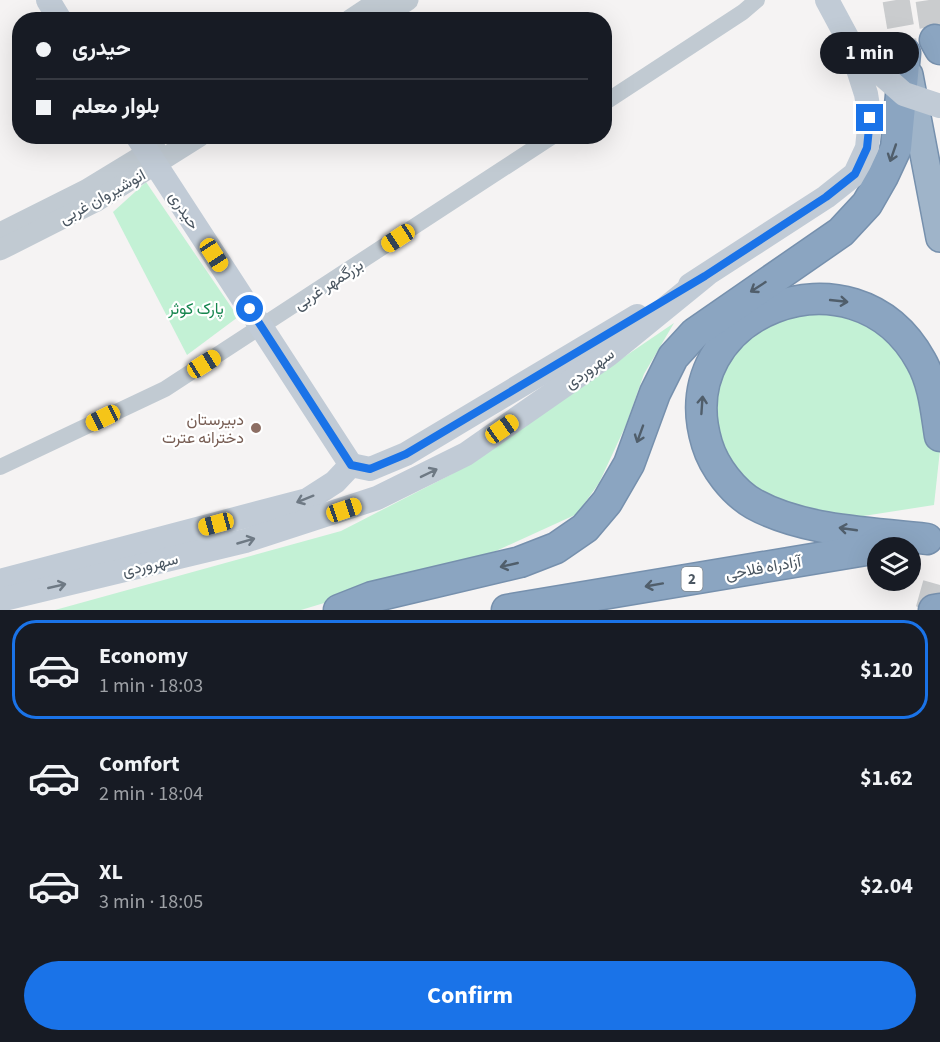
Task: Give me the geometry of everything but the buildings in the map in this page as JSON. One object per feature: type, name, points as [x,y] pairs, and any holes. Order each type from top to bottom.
[{"type":"highway","points":[[905,53],[940,238]]},
{"type":"highway","points":[[339,610],[372,597],[520,562],[556,548],[585,528],[607,502],[628,464],[655,393],[673,357],[695,333],[728,307],[841,232],[867,204],[896,148],[905,53]]},
{"type":"highway","points":[[933,539],[811,524],[776,515],[751,502],[729,482],[709,452],[702,429],[701,405],[706,377],[720,350],[737,330],[760,312],[787,302],[817,299],[847,301],[876,313],[900,332],[921,362],[935,398],[940,436]]},
{"type":"highway","name":"آزادراه فلاحی","points":[[507,610],[867,550]]},
{"type":"highway","points":[[934,610],[940,609]]},
{"type":"main road","points":[[705,276],[826,197],[855,174],[867,148],[870,118],[866,94],[849,41],[827,0]]},
{"type":"main road","points":[[849,41],[872,66],[904,94],[940,106]]},
{"type":"main road","name":"حیدری","points":[[147,152],[351,465]]},
{"type":"main road","name":"سهروردی","points":[[0,581],[307,500],[336,482],[351,465],[370,469],[406,454],[705,276]]},
{"type":"main road","name":"سهروردی","points":[[0,600],[245,541],[377,498],[466,454],[608,356],[705,276]]},
{"type":"street","points":[[362,12],[380,0]]},
{"type":"street","points":[[390,12],[408,0]]},
{"type":"street","points":[[612,98],[743,12],[757,0]]},
{"type":"street","name":"انوشیروان غربی","points":[[0,233],[86,190],[160,144]]},
{"type":"street","name":"انوشیروان غربی","points":[[0,250],[95,202],[147,152],[174,144]]},
{"type":"street","name":"بزرگمهر غربی","points":[[0,467],[165,389],[541,144]]},
{"type":"green space","name":"پارک کوثر","points":[[146,182],[238,317],[187,355],[113,212]]},
{"type":"green space","points":[[769,309],[896,317],[940,450],[934,505],[857,517],[822,516],[755,492],[734,470],[712,418],[724,359]]},
{"type":"green space","points":[[674,323],[644,374],[626,425],[599,483],[577,514],[496,551],[301,610],[55,610],[341,531],[452,474]]},
{"type":"tunnel","points":[[896,0],[905,53]]},
{"type":"tunnel","points":[[929,0],[935,40]]},
{"type":"tunnel","points":[[929,610],[940,571]]},
{"type":"place","name":"دبیرستان دخترانه عترت","points":[[256,428]]},
{"type":"route","points":[[250,309],[351,465],[370,469],[406,454],[476,410],[705,276],[826,197],[855,174],[867,148],[870,118]]}]
